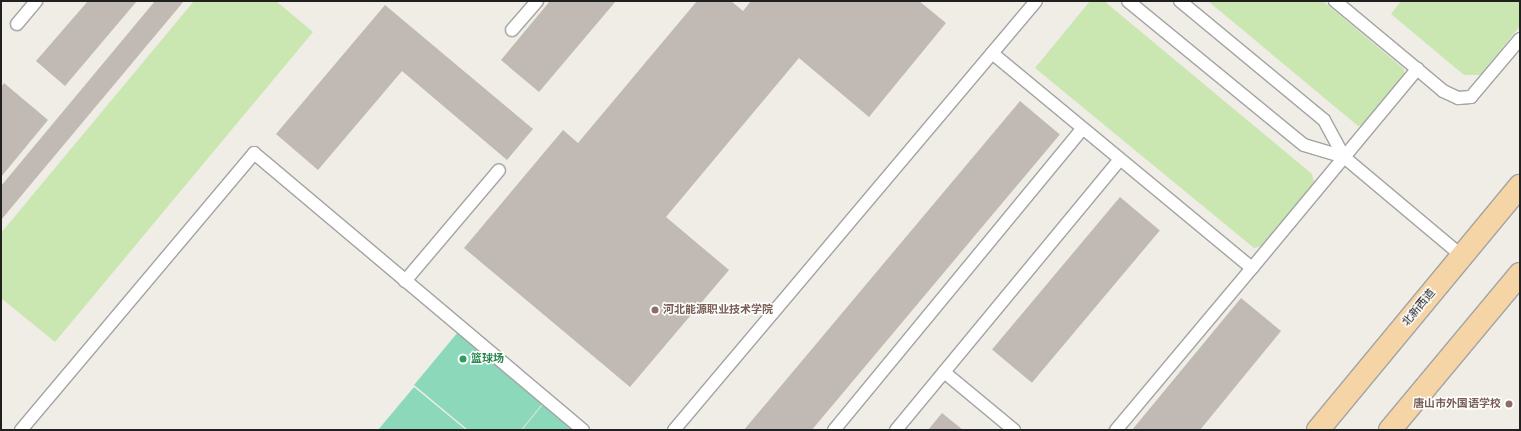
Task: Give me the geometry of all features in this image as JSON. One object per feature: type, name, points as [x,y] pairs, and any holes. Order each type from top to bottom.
[{"type":"main road","name":"北新西道","points":[[1318,430],[1520,186]]},
{"type":"main road","points":[[1390,430],[1520,274]]},
{"type":"lane","points":[[17,24],[36,1]]},
{"type":"lane","points":[[512,30],[537,1]]},
{"type":"lane","points":[[674,430],[1036,1]]},
{"type":"lane","points":[[1128,1],[1304,146],[1344,157]]},
{"type":"lane","points":[[1180,1],[1324,120],[1344,157],[1462,256]]},
{"type":"lane","points":[[1335,1],[1443,91],[1458,98],[1471,97],[1520,39]]},
{"type":"lane","points":[[992,53],[1119,160],[1252,268]]},
{"type":"lane","points":[[1116,430],[1417,69]]},
{"type":"lane","points":[[834,430],[1082,129]]},
{"type":"lane","points":[[21,430],[254,153],[583,430]]},
{"type":"lane","points":[[896,430],[1119,160]]},
{"type":"lane","points":[[405,281],[499,170]]},
{"type":"lane","points":[[944,372],[1014,430]]},
{"type":"green space","points":[[194,1],[276,1],[313,32],[55,342],[1,298],[1,233]]},
{"type":"green space","points":[[1090,1],[1104,1],[1312,174],[1315,186],[1266,245],[1254,248],[1035,68]]},
{"type":"green space","points":[[1208,1],[1323,1],[1404,69],[1404,80],[1368,124],[1358,126]]},
{"type":"green space","points":[[1401,1],[1520,1],[1520,26],[1480,75],[1464,75],[1391,14]]},
{"type":"green space","name":"篮球场","points":[[458,332],[543,403],[521,430],[468,430],[414,385]]},
{"type":"green space","points":[[414,387],[466,430],[378,430]]},
{"type":"green space","points":[[544,403],[576,430],[522,430]]},
{"type":"building","points":[[88,1],[137,1],[65,86],[36,61]]},
{"type":"building","points":[[155,1],[184,1],[1,220],[1,186]]},
{"type":"building","points":[[550,1],[616,1],[539,92],[501,60]]},
{"type":"building","points":[[697,1],[731,1],[743,11],[751,1],[919,1],[946,23],[869,117],[799,58],[666,217],[729,270],[630,387],[464,248],[563,130],[578,143]]},
{"type":"building","points":[[385,5],[533,129],[507,160],[402,71],[318,170],[276,134]]},
{"type":"building","points":[[4,83],[48,120],[1,177],[1,87]]},
{"type":"building","points":[[1020,101],[1060,134],[812,430],[745,429]]},
{"type":"building","points":[[1120,197],[1160,230],[1032,383],[992,349]]},
{"type":"building","points":[[1241,298],[1281,331],[1200,430],[1132,430]]},
{"type":"building","points":[[942,413],[963,430],[928,430]]},
{"type":"place","name":"河北能源职业技术学院","points":[[655,310]]},
{"type":"place","name":"篮球场","points":[[463,359]]},
{"type":"place","name":"唐山市外国语学校","points":[[1509,404]]}]
